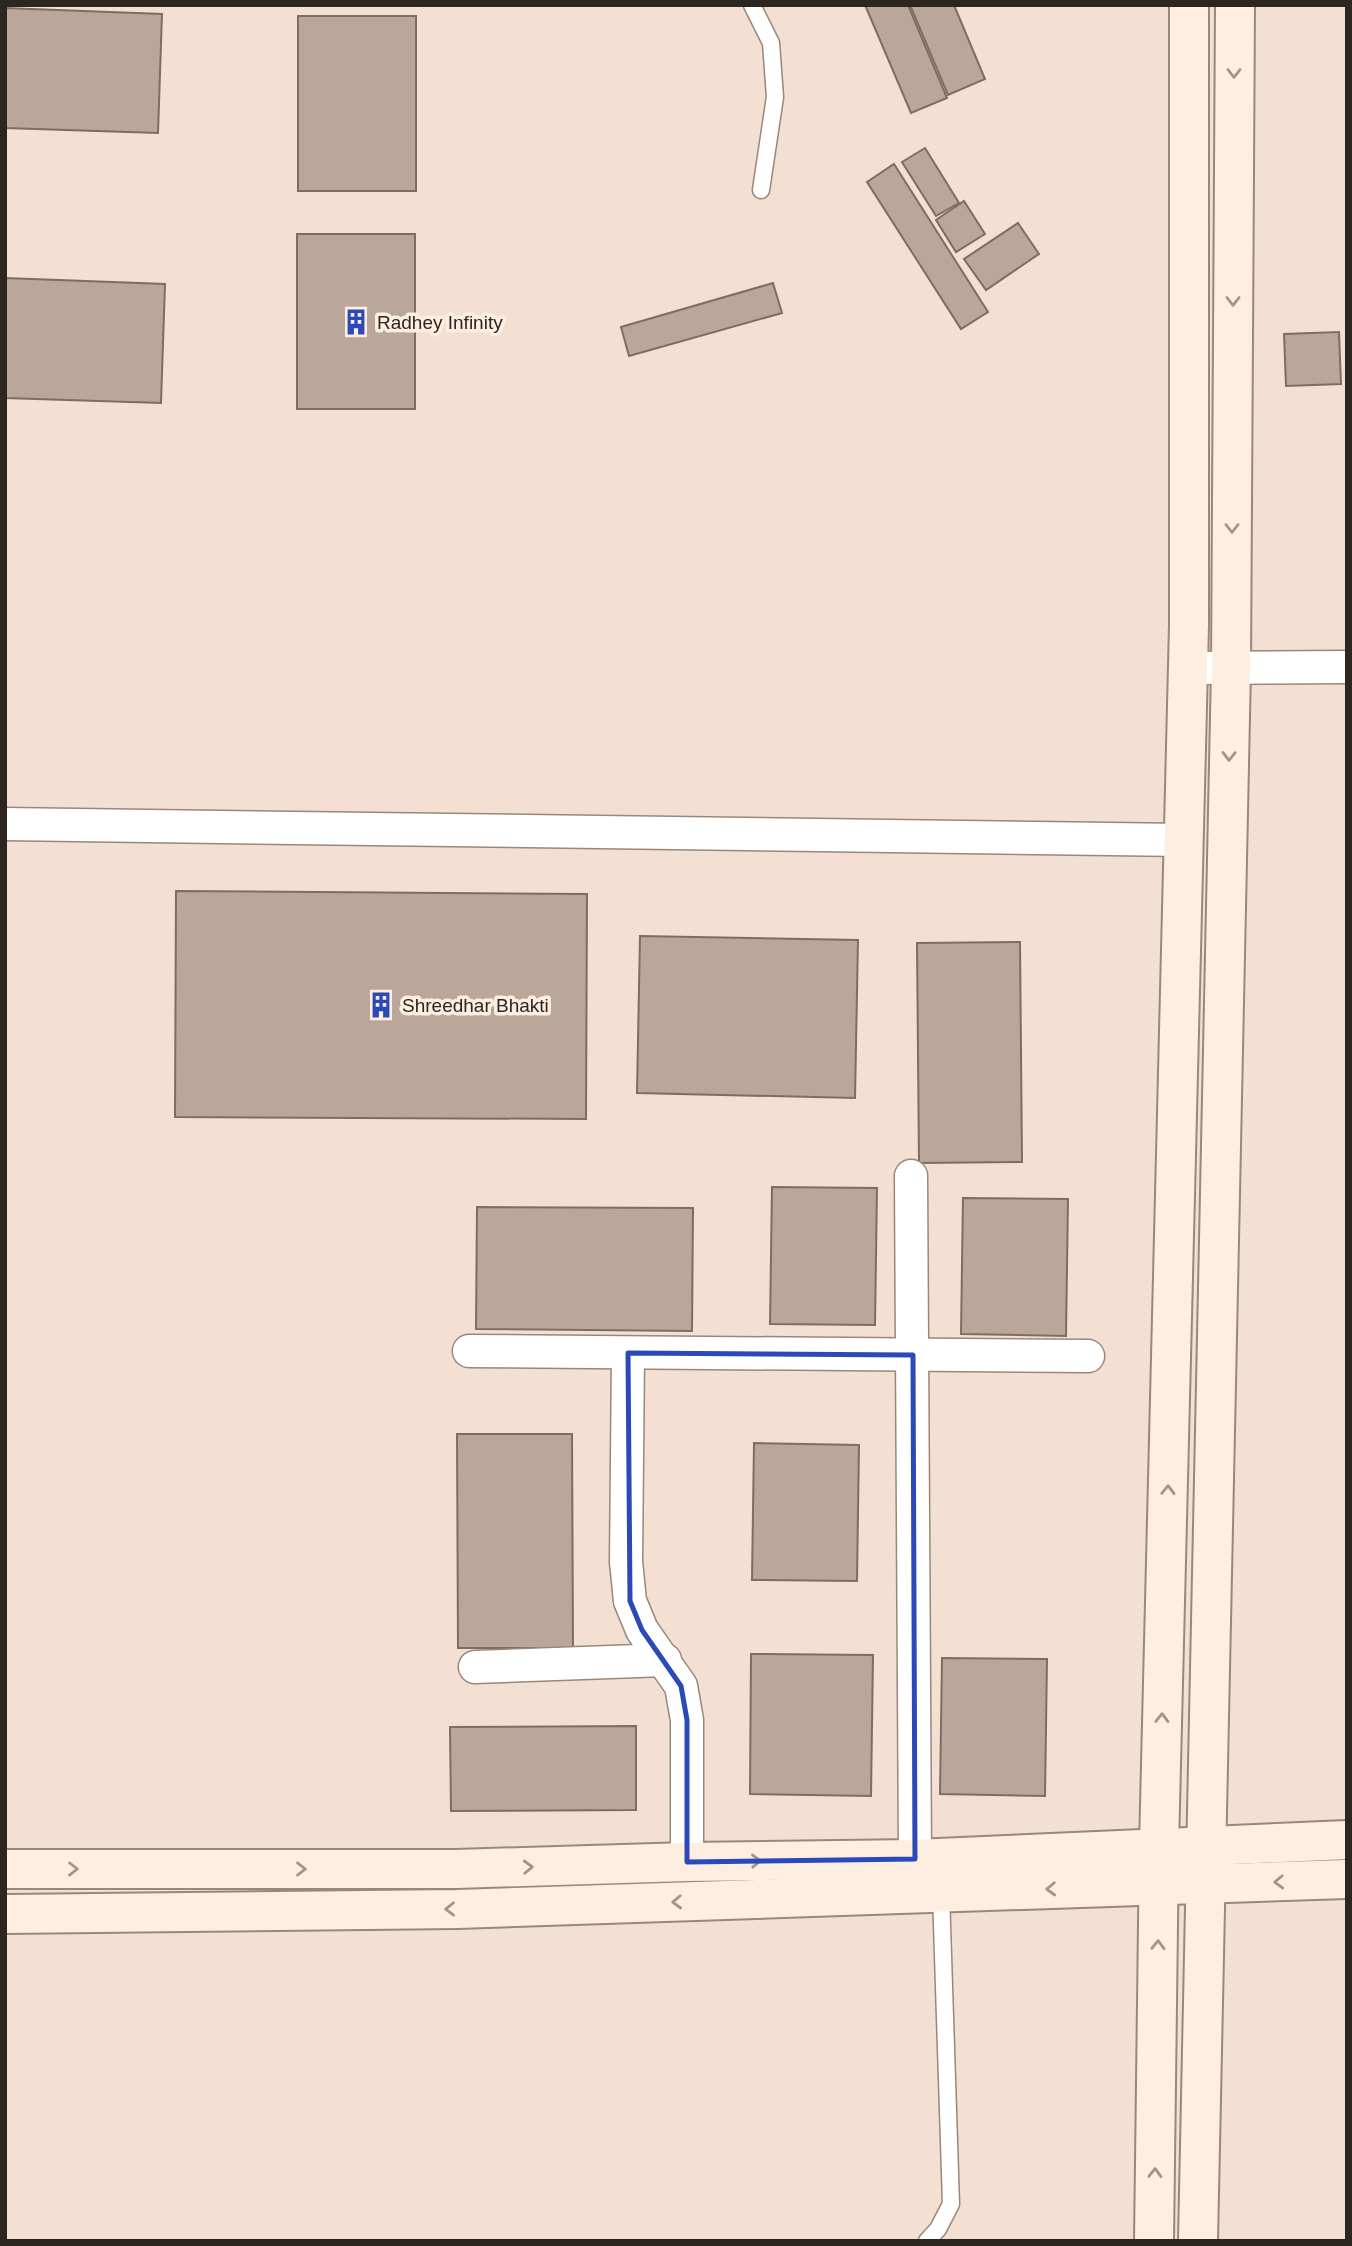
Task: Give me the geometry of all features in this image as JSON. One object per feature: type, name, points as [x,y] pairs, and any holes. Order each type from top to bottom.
[{"type":"street","points":[[1154,2241],[1159,1846],[1188,668],[1189,5]]},
{"type":"street","points":[[1198,2241],[1231,669],[1235,5]]},
{"type":"street","points":[[1188,668],[1347,667]]},
{"type":"street","points":[[5,824],[1184,840]]},
{"type":"street","points":[[911,1176],[915,1859]]},
{"type":"street","points":[[469,1351],[1088,1356]]},
{"type":"street","points":[[628,1353],[626,1562],[630,1601],[642,1630],[681,1686],[687,1720],[687,1862]]},
{"type":"street","points":[[475,1667],[665,1660]]},
{"type":"street","points":[[5,1869],[456,1869],[915,1859],[1159,1846],[1347,1840]]},
{"type":"street","points":[[5,1914],[457,1909],[1347,1879]]},
{"type":"lane","points":[[752,5],[771,43],[775,97],[761,190]]},
{"type":"lane","points":[[927,2241],[951,2204],[941,1893]]},
{"type":"highlighted area","points":[[628,1353],[913,1355],[915,1859],[687,1862],[687,1720],[681,1686],[642,1630],[630,1601]]},
{"type":"building","points":[[865,5],[908,5],[947,98],[911,113]]},
{"type":"building","points":[[910,5],[954,5],[985,79],[948,95]]},
{"type":"building","points":[[5,8],[162,14],[158,133],[5,128]]},
{"type":"building","points":[[298,16],[416,16],[416,191],[298,191]]},
{"type":"building","points":[[925,148],[959,203],[936,216],[902,162]]},
{"type":"building","points":[[894,164],[988,312],[961,329],[867,182]]},
{"type":"building","points":[[964,201],[985,234],[956,252],[936,220]]},
{"type":"building","points":[[1018,223],[1039,254],[986,290],[964,259]]},
{"type":"building","name":"Radhey Infinity","points":[[297,234],[415,234],[415,409],[297,409]]},
{"type":"building","points":[[5,278],[165,284],[161,403],[5,398]]},
{"type":"building","points":[[773,283],[782,313],[629,356],[621,327]]},
{"type":"building","points":[[1339,332],[1341,384],[1286,386],[1284,334]]},
{"type":"building","name":"Shreedhar Bhakti","points":[[176,891],[587,894],[586,1119],[175,1117]]},
{"type":"building","points":[[640,936],[858,940],[855,1098],[637,1093]]},
{"type":"building","points":[[1020,942],[1022,1162],[919,1163],[917,943]]},
{"type":"building","points":[[772,1187],[877,1188],[875,1325],[770,1324]]},
{"type":"building","points":[[963,1198],[1068,1199],[1066,1336],[961,1334]]},
{"type":"building","points":[[477,1207],[693,1208],[692,1331],[476,1329]]},
{"type":"building","points":[[457,1434],[572,1434],[573,1648],[458,1648]]},
{"type":"building","points":[[754,1443],[859,1445],[857,1581],[752,1580]]},
{"type":"building","points":[[751,1654],[873,1655],[871,1796],[750,1794]]},
{"type":"building","points":[[942,1658],[1047,1659],[1045,1796],[940,1794]]},
{"type":"building","points":[[636,1726],[636,1810],[451,1811],[450,1727]]},
{"type":"place","name":"Radhey Infinity","points":[[356,322]]},
{"type":"place","name":"Shreedhar Bhakti","points":[[381,1005]]}]
